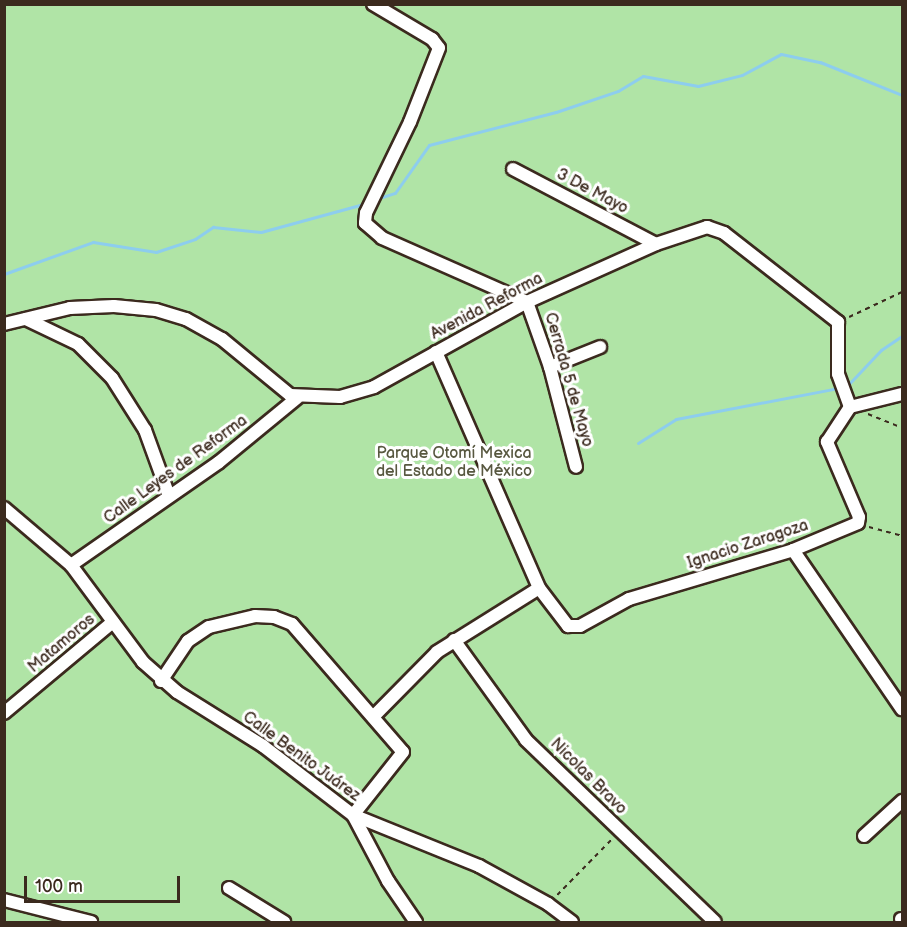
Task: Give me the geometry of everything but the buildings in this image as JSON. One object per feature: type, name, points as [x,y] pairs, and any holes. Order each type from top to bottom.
[{"type":"street","name":"Cerrada 5 de Mayo","points":[[373,4],[437,42],[434,62],[366,213],[367,226],[382,238],[527,302],[550,367],[576,467]]},
{"type":"street","name":"3 De Mayo","points":[[513,169],[656,244]]},
{"type":"street","name":"Avenida Reforma","points":[[297,398],[361,392],[527,302],[656,244],[698,228],[713,228],[838,322]]},
{"type":"street","points":[[4,324],[92,306],[170,314],[222,339],[273,384],[297,398]]},
{"type":"street","points":[[26,319],[78,344],[112,378],[145,430],[169,496]]},
{"type":"street","points":[[838,322],[842,393],[850,407]]},
{"type":"street","points":[[550,367],[600,347]]},
{"type":"street","points":[[373,717],[454,640],[539,588],[436,352]]},
{"type":"street","points":[[858,523],[859,517],[827,442],[850,407],[903,394]]},
{"type":"street","name":"Calle Leyes de Reforma","points":[[71,565],[219,462],[297,398]]},
{"type":"street","name":"Calle Benito Juárez","points":[[4,508],[71,565],[112,622],[161,681],[263,746],[353,815],[479,866],[548,904],[572,922]]},
{"type":"street","name":"Ignacio Zaragoza","points":[[539,588],[561,622],[580,626],[629,599],[793,550],[858,523]]},
{"type":"street","points":[[793,550],[903,710]]},
{"type":"street","points":[[161,681],[180,650],[198,633],[241,619],[274,617],[300,631],[403,752],[353,815],[388,881],[416,922]]},
{"type":"street","name":"Matamoros","points":[[4,713],[112,622]]},
{"type":"street","name":"Nicolas Bravo","points":[[454,640],[526,740],[715,922]]},
{"type":"street","points":[[864,836],[903,801]]},
{"type":"street","points":[[229,888],[284,922]]},
{"type":"street","points":[[4,900],[91,922]]},
{"type":"path","points":[[838,322],[903,292]]},
{"type":"path","points":[[850,407],[903,428]]},
{"type":"path","points":[[858,523],[903,536]]},
{"type":"path","points":[[548,904],[619,831]]},
{"type":"green space","name":"Parque Otomí Mexica del Estado de México","points":[[5,5],[902,5],[902,922],[5,922]]},
{"type":"waterway","points":[[376,199],[395,193],[429,145],[556,112],[618,91],[643,76],[698,86],[742,75],[781,54],[820,62],[902,95]]},
{"type":"waterway","points":[[4,274],[93,242],[156,252],[195,239],[213,227],[261,232],[367,203]]},
{"type":"waterway","points":[[846,387],[881,350],[902,336]]},
{"type":"waterway","points":[[638,443],[676,419],[839,388]]}]
